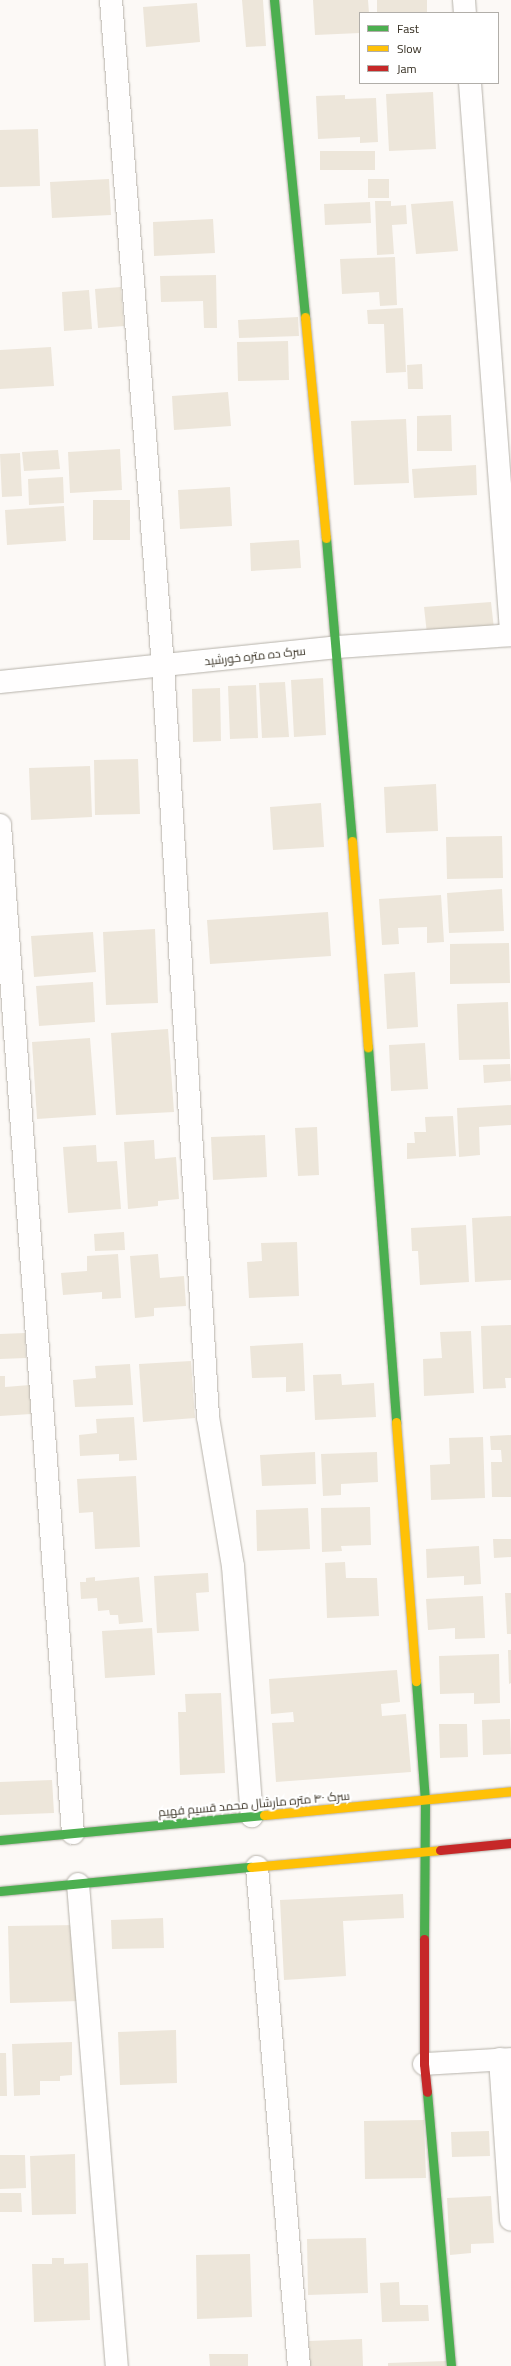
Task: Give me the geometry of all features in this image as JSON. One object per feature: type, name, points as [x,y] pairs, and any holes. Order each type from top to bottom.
[{"type":"street","points":[[111,0],[163,666],[208,1416],[233,1566],[252,1816]]},
{"type":"street","points":[[274,0],[337,647],[425,1800],[424,2064],[451,2366]]},
{"type":"street","points":[[464,0],[465,12]]},
{"type":"street","points":[[470,84],[511,631]]},
{"type":"street","name":"سرک ده متره خورشید","points":[[0,682],[337,647],[511,635]]},
{"type":"street","points":[[0,825],[74,1833]]},
{"type":"street","name":"سرک ۴۰ متره مارشال محمد قسیم فهیم","points":[[0,1840],[511,1791]]},
{"type":"street","points":[[0,1891],[511,1843]]},
{"type":"street","points":[[257,1867],[299,2366]]},
{"type":"street","points":[[78,1884],[117,2366]]},
{"type":"street","points":[[424,2064],[505,2059],[511,2220]]},
{"type":"building","points":[[242,0],[263,0],[266,46],[246,47]]},
{"type":"building","points":[[313,0],[368,0],[369,12],[359,12],[359,33],[315,35]]},
{"type":"building","points":[[377,0],[427,0],[427,12],[377,12]]},
{"type":"building","points":[[197,3],[200,42],[146,47],[143,7]]},
{"type":"building","points":[[433,92],[436,149],[389,151],[386,94]]},
{"type":"building","points":[[345,95],[345,99],[376,98],[378,142],[360,143],[360,137],[318,139],[316,96]]},
{"type":"building","points":[[38,129],[40,186],[0,187],[0,130]]},
{"type":"building","points":[[320,151],[375,151],[375,170],[320,170]]},
{"type":"building","points":[[109,179],[111,215],[52,218],[50,182]]},
{"type":"building","points":[[368,179],[389,179],[389,198],[368,198]]},
{"type":"building","points":[[375,201],[391,201],[391,206],[406,205],[407,224],[392,225],[394,254],[377,255]]},
{"type":"building","points":[[453,201],[458,251],[416,254],[411,204]]},
{"type":"building","points":[[370,202],[371,223],[325,225],[324,204]]},
{"type":"building","points":[[213,219],[215,253],[154,256],[153,222]]},
{"type":"building","points":[[395,257],[397,305],[380,306],[379,292],[342,294],[340,259]]},
{"type":"building","points":[[216,275],[217,328],[204,328],[203,301],[161,302],[160,276]]},
{"type":"building","points":[[121,287],[124,326],[98,328],[95,289]]},
{"type":"building","points":[[89,290],[92,329],[64,331],[62,292]]},
{"type":"building","points":[[403,308],[406,372],[386,373],[384,324],[368,324],[367,310]]},
{"type":"building","points":[[298,317],[299,336],[239,338],[238,320]]},
{"type":"building","points":[[288,341],[289,380],[238,381],[237,342]]},
{"type":"building","points":[[51,347],[54,386],[0,389],[0,350]]},
{"type":"building","points":[[422,364],[423,389],[408,389],[407,365]]},
{"type":"building","points":[[228,392],[231,426],[174,430],[172,396]]},
{"type":"building","points":[[451,415],[452,451],[417,451],[417,416]]},
{"type":"building","points":[[406,419],[409,483],[354,485],[351,421]]},
{"type":"building","points":[[120,449],[122,490],[70,493],[68,452]]},
{"type":"building","points":[[58,450],[60,469],[24,471],[22,452]]},
{"type":"building","points":[[20,453],[22,496],[2,497],[0,454]]},
{"type":"building","points":[[476,465],[477,495],[414,498],[412,469]]},
{"type":"building","points":[[63,477],[64,503],[29,505],[28,479]]},
{"type":"building","points":[[230,487],[232,526],[180,529],[178,490]]},
{"type":"building","points":[[93,500],[130,500],[130,540],[93,540]]},
{"type":"building","points":[[64,506],[66,541],[7,545],[5,510]]},
{"type":"building","points":[[299,540],[301,568],[251,571],[250,543]]},
{"type":"building","points":[[491,602],[494,629],[427,634],[424,607]]},
{"type":"building","points":[[323,678],[326,735],[294,737],[291,680]]},
{"type":"building","points":[[285,682],[289,737],[262,738],[259,683]]},
{"type":"building","points":[[256,685],[258,738],[230,739],[228,686]]},
{"type":"building","points":[[220,688],[221,741],[193,742],[192,689]]},
{"type":"building","points":[[138,759],[140,814],[95,815],[94,760]]},
{"type":"building","points":[[90,766],[92,817],[31,820],[29,768]]},
{"type":"building","points":[[436,784],[438,831],[386,833],[384,787]]},
{"type":"building","points":[[321,803],[324,847],[273,850],[270,807]]},
{"type":"building","points":[[502,836],[503,878],[447,879],[446,837]]},
{"type":"building","points":[[502,889],[504,931],[449,933],[447,893]]},
{"type":"building","points":[[441,895],[444,942],[427,943],[427,927],[398,928],[399,944],[382,945],[379,899]]},
{"type":"building","points":[[328,912],[331,956],[210,964],[207,920]]},
{"type":"building","points":[[155,929],[158,1003],[106,1005],[103,932]]},
{"type":"building","points":[[93,932],[96,972],[34,977],[31,936]]},
{"type":"building","points":[[509,943],[510,983],[450,984],[450,944]]},
{"type":"building","points":[[415,972],[418,1027],[387,1029],[384,974]]},
{"type":"building","points":[[93,982],[95,1022],[39,1026],[36,986]]},
{"type":"building","points":[[508,1002],[510,1059],[459,1060],[457,1004]]},
{"type":"building","points":[[168,1029],[174,1112],[116,1115],[111,1033]]},
{"type":"building","points":[[90,1038],[96,1115],[37,1119],[32,1042]]},
{"type":"building","points":[[425,1043],[428,1089],[391,1091],[389,1045]]},
{"type":"building","points":[[510,1064],[511,1081],[484,1083],[483,1065]]},
{"type":"building","points":[[511,1105],[511,1125],[479,1127],[480,1155],[459,1157],[457,1108]]},
{"type":"building","points":[[453,1116],[456,1156],[407,1159],[407,1143],[415,1143],[414,1132],[426,1132],[425,1117]]},
{"type":"building","points":[[317,1127],[319,1175],[298,1176],[295,1128]]},
{"type":"building","points":[[265,1135],[267,1177],[213,1180],[211,1137]]},
{"type":"building","points":[[154,1140],[155,1159],[176,1157],[179,1199],[158,1201],[158,1206],[128,1209],[124,1142]]},
{"type":"building","points":[[96,1145],[97,1162],[117,1161],[121,1209],[68,1213],[63,1147]]},
{"type":"building","points":[[511,1216],[511,1280],[475,1282],[472,1218]]},
{"type":"building","points":[[466,1225],[469,1282],[420,1285],[418,1251],[412,1251],[411,1228]]},
{"type":"building","points":[[124,1232],[125,1250],[95,1251],[94,1234]]},
{"type":"building","points":[[297,1242],[299,1296],[249,1298],[247,1262],[262,1261],[261,1243]]},
{"type":"building","points":[[118,1254],[121,1298],[102,1299],[102,1292],[63,1295],[61,1273],[87,1271],[87,1256]]},
{"type":"building","points":[[158,1254],[160,1278],[184,1276],[186,1306],[154,1308],[154,1316],[135,1318],[130,1256]]},
{"type":"building","points":[[511,1325],[511,1378],[505,1378],[506,1388],[483,1389],[481,1326]]},
{"type":"building","points":[[471,1331],[474,1393],[424,1396],[423,1359],[442,1358],[440,1332]]},
{"type":"building","points":[[25,1333],[26,1358],[0,1359],[0,1334]]},
{"type":"building","points":[[303,1343],[305,1391],[286,1392],[286,1377],[252,1378],[250,1346]]},
{"type":"building","points":[[191,1361],[195,1418],[143,1422],[139,1364]]},
{"type":"building","points":[[130,1364],[133,1405],[75,1407],[73,1380],[96,1378],[95,1366]]},
{"type":"building","points":[[341,1374],[342,1385],[374,1383],[376,1417],[315,1420],[313,1375]]},
{"type":"building","points":[[0,1376],[5,1376],[5,1387],[30,1385],[31,1414],[0,1416]]},
{"type":"building","points":[[134,1417],[137,1460],[119,1461],[119,1454],[80,1456],[79,1435],[97,1433],[96,1419]]},
{"type":"building","points":[[511,1435],[511,1497],[492,1497],[491,1462],[502,1462],[501,1450],[491,1450],[490,1436]]},
{"type":"building","points":[[483,1437],[485,1498],[431,1500],[430,1465],[450,1464],[449,1438]]},
{"type":"building","points":[[315,1452],[316,1484],[262,1486],[260,1455]]},
{"type":"building","points":[[377,1452],[378,1482],[341,1484],[341,1495],[323,1496],[321,1454]]},
{"type":"building","points":[[136,1476],[140,1547],[95,1549],[93,1512],[79,1513],[77,1479]]},
{"type":"building","points":[[370,1507],[371,1545],[341,1546],[342,1551],[322,1552],[321,1508]]},
{"type":"building","points":[[308,1508],[310,1549],[257,1551],[256,1510]]},
{"type":"building","points":[[493,1539],[511,1539],[511,1557],[494,1558]]},
{"type":"building","points":[[479,1546],[481,1584],[464,1585],[464,1576],[427,1578],[426,1549]]},
{"type":"building","points":[[345,1562],[346,1578],[377,1578],[379,1616],[327,1618],[325,1563]]},
{"type":"building","points":[[208,1573],[209,1592],[196,1593],[199,1631],[157,1633],[154,1576]]},
{"type":"building","points":[[95,1577],[95,1581],[139,1577],[143,1622],[119,1624],[118,1615],[110,1615],[109,1610],[98,1611],[97,1598],[81,1599],[80,1582],[86,1582],[86,1578]]},
{"type":"building","points":[[505,1593],[511,1593],[511,1634],[507,1634]]},
{"type":"building","points":[[483,1596],[485,1638],[455,1639],[455,1628],[428,1630],[426,1599]]},
{"type":"building","points":[[152,1628],[155,1675],[105,1678],[102,1631]]},
{"type":"building","points":[[508,1650],[511,1650],[511,1683],[509,1684]]},
{"type":"building","points":[[499,1654],[500,1703],[474,1704],[474,1693],[440,1694],[439,1656]]},
{"type":"building","points":[[397,1670],[400,1702],[381,1704],[382,1716],[406,1714],[411,1772],[276,1782],[272,1723],[294,1722],[293,1712],[271,1714],[269,1679]]},
{"type":"building","points":[[221,1693],[225,1773],[180,1775],[178,1712],[186,1712],[185,1694]]},
{"type":"building","points":[[510,1719],[511,1754],[483,1755],[482,1720]]},
{"type":"building","points":[[439,1724],[467,1724],[468,1757],[440,1758]]},
{"type":"building","points":[[52,1780],[54,1813],[0,1815],[0,1782]]},
{"type":"building","points":[[403,1894],[404,1918],[343,1921],[346,1976],[284,1980],[280,1900]]},
{"type":"building","points":[[163,1918],[164,1948],[112,1949],[111,1920]]},
{"type":"building","points":[[78,1925],[80,2001],[10,2003],[8,1926]]},
{"type":"building","points":[[176,2030],[177,2083],[120,2085],[118,2032]]},
{"type":"building","points":[[72,2042],[72,2075],[60,2076],[60,2081],[40,2081],[40,2095],[14,2096],[12,2044]]},
{"type":"building","points":[[0,2053],[6,2053],[7,2096],[0,2096]]},
{"type":"building","points":[[424,2120],[426,2178],[365,2179],[364,2121]]},
{"type":"building","points":[[489,2131],[490,2156],[452,2157],[451,2132]]},
{"type":"building","points":[[75,2154],[76,2214],[32,2215],[30,2156]]},
{"type":"building","points":[[0,2155],[25,2155],[26,2188],[0,2189]]},
{"type":"building","points":[[0,2193],[21,2193],[22,2212],[0,2212]]},
{"type":"building","points":[[491,2196],[494,2243],[471,2244],[471,2253],[450,2255],[447,2198]]},
{"type":"building","points":[[366,2238],[368,2293],[308,2295],[307,2239]]},
{"type":"building","points":[[250,2254],[252,2317],[197,2319],[196,2255]]},
{"type":"building","points":[[52,2258],[64,2258],[64,2264],[88,2263],[90,2320],[34,2322],[32,2264],[52,2264]]},
{"type":"building","points":[[399,2282],[400,2305],[428,2305],[429,2321],[382,2322],[380,2283]]},
{"type":"building","points":[[362,2339],[363,2366],[310,2366],[309,2341]]},
{"type":"building","points":[[209,2354],[248,2354],[248,2366],[210,2366]]},
{"type":"building","points":[[446,2361],[446,2366],[388,2366],[388,2363]]},
{"type":"traffic: fast","points":[[274,0],[305,317]]},
{"type":"traffic: fast","points":[[326,538],[352,841]]},
{"type":"traffic: fast","points":[[368,1047],[396,1422]]},
{"type":"traffic: fast","points":[[416,1681],[425,1800],[424,1939]]},
{"type":"traffic: fast","points":[[0,1840],[264,1815]]},
{"type":"traffic: fast","points":[[0,1891],[251,1867]]},
{"type":"traffic: fast","points":[[427,2092],[451,2366]]},
{"type":"traffic: slow","points":[[305,317],[326,538]]},
{"type":"traffic: slow","points":[[352,841],[368,1047]]},
{"type":"traffic: slow","points":[[396,1422],[416,1681]]},
{"type":"traffic: slow","points":[[264,1815],[511,1791]]},
{"type":"traffic: slow","points":[[251,1867],[440,1850]]},
{"type":"traffic: jam","points":[[440,1850],[511,1843]]},
{"type":"traffic: jam","points":[[424,1939],[424,2064],[427,2092]]}]
